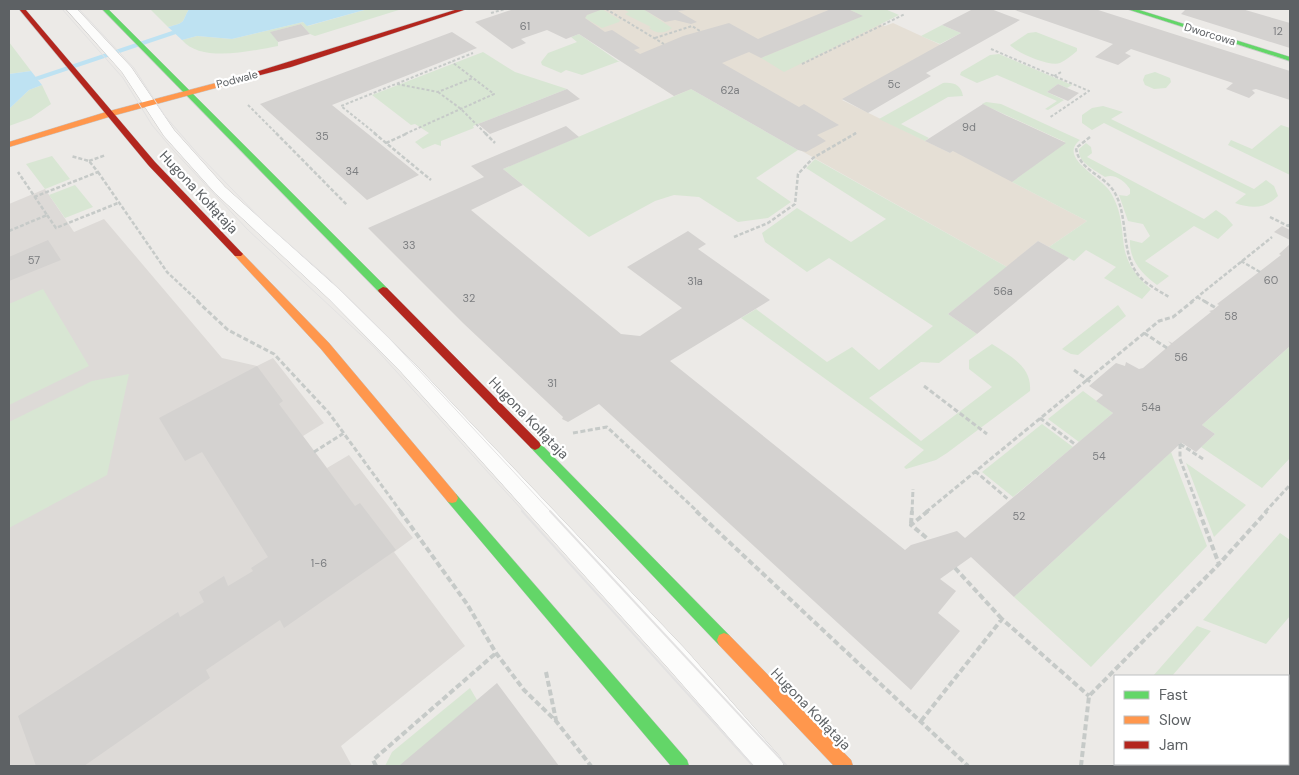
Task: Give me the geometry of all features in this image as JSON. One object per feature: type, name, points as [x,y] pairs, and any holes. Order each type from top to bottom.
[{"type":"street","name":"Hugona Kołłątaja","points":[[22,9],[152,164],[325,346],[681,766]]},
{"type":"street","name":"Hugona Kołłątaja","points":[[105,9],[501,410],[846,766]]},
{"type":"street","name":"Podwale","points":[[9,145],[148,103],[288,65],[464,9]]},
{"type":"street","name":"Dworcowa","points":[[1130,9],[1290,59]]},
{"type":"lane","points":[[71,9],[112,54],[177,143],[220,190],[335,295],[414,374],[676,659],[771,766]]},
{"type":"path","points":[[606,9],[664,44]]},
{"type":"path","points":[[802,64],[905,14]]},
{"type":"path","points":[[656,38],[692,26],[700,31]]},
{"type":"path","points":[[991,50],[1089,91],[1049,118]]},
{"type":"path","points":[[431,180],[341,106],[353,103],[472,53]]},
{"type":"path","points":[[386,143],[494,94],[452,62]]},
{"type":"path","points":[[1054,76],[1061,72]]},
{"type":"path","points":[[438,92],[473,78]]},
{"type":"path","points":[[397,84],[438,92],[461,109],[495,143]]},
{"type":"path","points":[[254,112],[348,206],[348,212]]},
{"type":"path","points":[[734,237],[768,223],[795,204],[798,174],[813,158],[856,133]]},
{"type":"path","points":[[1090,137],[1076,148],[1075,154],[1080,162],[1111,186],[1116,194],[1125,224],[1126,245],[1131,263],[1142,279],[1169,297]]},
{"type":"path","points":[[89,162],[102,157]]},
{"type":"path","points":[[15,167],[56,228],[118,203]]},
{"type":"path","points":[[94,167],[167,272],[228,330],[274,354],[329,413],[467,604],[496,653],[524,690],[556,721],[591,766]]},
{"type":"path","points":[[34,197],[98,172]]},
{"type":"path","points":[[9,231],[47,215]]},
{"type":"path","points":[[1270,217],[1288,226],[1290,224]]},
{"type":"path","points":[[911,525],[1159,321],[1173,317],[1272,237]]},
{"type":"path","points":[[1241,261],[1260,272]]},
{"type":"path","points":[[1197,297],[1216,308]]},
{"type":"path","points":[[1144,333],[1167,348]]},
{"type":"path","points":[[1074,370],[1092,384]]},
{"type":"path","points":[[924,386],[987,434]]},
{"type":"path","points":[[1040,418],[1076,444]]},
{"type":"path","points":[[572,433],[607,428],[968,766]]},
{"type":"path","points":[[314,452],[344,433]]},
{"type":"path","points":[[1203,460],[1180,444],[1180,458],[1219,564]]},
{"type":"path","points":[[975,471],[1009,500]]},
{"type":"path","points":[[1081,766],[1089,696],[1219,564],[1290,485]]},
{"type":"path","points":[[911,525],[913,489]]},
{"type":"path","points":[[911,525],[928,539]]},
{"type":"path","points":[[955,568],[1002,619],[1089,696]]},
{"type":"path","points":[[921,721],[1002,619]]},
{"type":"path","points":[[376,766],[373,760],[496,653]]},
{"type":"shaded area","points":[[544,9],[848,9],[885,26],[893,23],[941,45],[842,100],[950,153],[1007,116],[1066,143],[1012,182],[1087,221],[1049,247],[1038,241],[1007,267],[692,89],[674,96]]},
{"type":"shaded area","points":[[45,189],[74,232],[104,219],[222,358],[257,366],[273,358],[324,423],[303,436],[327,468],[349,455],[413,538],[394,552],[465,646],[341,746],[352,766],[9,766],[9,204]]},
{"type":"green space","points":[[150,9],[189,9],[183,21],[168,27]]},
{"type":"green space","points":[[368,9],[402,9],[315,36],[310,34],[301,24],[271,32],[278,42],[278,46],[227,54],[201,51],[190,47],[182,40],[197,36],[232,39],[303,22],[308,26]]},
{"type":"green space","points":[[602,9],[620,20],[619,22],[602,28],[585,18],[587,15]]},
{"type":"green space","points":[[623,9],[643,9],[672,28],[663,32],[655,31],[649,28],[651,27],[625,14],[629,12]]},
{"type":"green space","points":[[848,9],[885,9],[899,15],[784,72],[761,58],[862,16]]},
{"type":"green space","points":[[942,25],[961,33],[940,44],[921,36]]},
{"type":"green space","points":[[1036,32],[1077,48],[1077,51],[1062,62],[1055,64],[1019,52],[1010,45],[1028,33]]},
{"type":"green space","points":[[579,34],[620,61],[582,75],[566,70],[561,73],[542,65],[541,62],[548,53],[577,42],[571,37]]},
{"type":"green space","points":[[9,42],[31,71],[9,74]]},
{"type":"green space","points":[[483,52],[515,72],[567,89],[473,126],[474,128],[441,141],[441,146],[435,144],[423,149],[415,142],[429,133],[415,124],[411,125],[372,95]]},
{"type":"green space","points":[[999,54],[1072,85],[1067,88],[1058,84],[1047,92],[1064,100],[1048,110],[1045,109],[1057,101],[997,75],[977,83],[960,75],[961,72],[990,55]]},
{"type":"green space","points":[[1155,72],[1170,78],[1171,82],[1166,88],[1154,89],[1145,85],[1143,80],[1145,75]]},
{"type":"green space","points":[[943,83],[956,85],[961,89],[963,96],[948,97],[901,124],[929,138],[925,141],[879,119]]},
{"type":"green space","points":[[42,85],[51,104],[31,118],[9,126],[9,109],[29,90]]},
{"type":"green space","points":[[691,89],[798,150],[756,178],[791,202],[768,218],[738,222],[699,197],[674,195],[655,201],[589,237],[503,169]]},
{"type":"green space","points":[[986,102],[1001,104],[1080,140],[1074,147],[1074,154],[1077,160],[1111,193],[1121,220],[1126,254],[1130,265],[1151,289],[1142,299],[1104,278],[1116,267],[1086,250],[1074,261],[1049,247],[1087,221],[1012,182],[1065,142],[982,104]]},
{"type":"green space","points":[[1103,106],[1123,112],[1111,119],[1254,189],[1266,180],[1274,186],[1278,196],[1263,206],[1258,207],[1235,203],[1246,194],[1104,123],[1092,130],[1082,123],[1082,115],[1092,108]]},
{"type":"green space","points":[[1281,125],[1290,128],[1290,175],[1228,145],[1231,140],[1252,149]]},
{"type":"green space","points":[[1086,143],[1091,147],[1092,153],[1087,157],[1204,219],[1216,210],[1233,225],[1218,239],[1194,226],[1145,261],[1169,276],[1157,285],[1138,266],[1130,247],[1130,240],[1142,243],[1150,236],[1143,224],[1128,221],[1119,195],[1127,196],[1130,194],[1130,189],[1119,178],[1105,177],[1084,162],[1079,154],[1079,149]]},
{"type":"green space","points":[[52,156],[70,179],[45,189],[26,164]]},
{"type":"green space","points":[[815,159],[1007,267],[948,314],[977,334],[939,363],[921,362],[869,398],[921,441],[992,387],[969,369],[969,360],[992,344],[1024,368],[1030,382],[1030,391],[936,460],[906,469],[904,467],[924,450],[741,318],[756,309],[827,362],[852,347],[879,370],[933,326],[829,258],[807,272],[765,242],[762,233],[797,208],[851,242],[886,219],[806,168]]},
{"type":"green space","points":[[75,185],[93,207],[65,218],[49,195]]},
{"type":"green space","points":[[43,289],[89,366],[9,405],[9,304]]},
{"type":"green space","points":[[1118,305],[1126,316],[1078,355],[1071,354],[1062,349]]},
{"type":"green space","points":[[1290,346],[1290,458],[1262,488],[1201,447],[1215,434],[1202,425]]},
{"type":"green space","points":[[129,374],[107,475],[9,528],[9,422],[92,381]]},
{"type":"green space","points":[[1083,391],[1113,413],[1079,442],[1048,419]]},
{"type":"green space","points":[[1042,424],[1073,447],[1013,497],[982,472]]},
{"type":"green space","points":[[1171,452],[1207,546],[1091,667],[1014,597]]},
{"type":"green space","points":[[1186,463],[1246,505],[1214,537]]},
{"type":"green space","points":[[1280,533],[1290,540],[1290,616],[1266,644],[1203,620]]},
{"type":"green space","points":[[1197,626],[1211,631],[1173,675],[1154,675]]},
{"type":"green space","points":[[470,688],[477,700],[401,766],[385,766],[392,752]]},
{"type":"water","points":[[189,9],[368,9],[307,26],[303,22],[232,39],[197,36],[182,40],[168,27],[183,21]]},
{"type":"water","points":[[31,71],[42,85],[29,90],[9,109],[9,74]]},
{"type":"building","points":[[514,9],[603,9],[587,15],[585,18],[605,32],[612,30],[640,48],[634,50],[640,54],[683,36],[729,23],[758,39],[831,9],[848,9],[863,16],[761,58],[749,52],[722,63],[799,107],[804,104],[839,125],[817,135],[826,141],[806,152],[798,150],[691,89],[674,96],[579,34],[566,39],[547,30],[521,39],[526,43],[512,49],[475,22]]},
{"type":"building","points":[[643,9],[694,9],[678,11],[697,22],[691,24],[675,20],[665,22]]},
{"type":"building","points":[[973,9],[991,9],[1020,20],[926,73],[931,76],[868,113],[842,99],[961,33],[942,25]]},
{"type":"building","points":[[1012,9],[1095,9],[1290,71],[1290,100],[1256,89],[1252,90],[1255,93],[1249,98],[1226,89],[1233,83],[1131,49],[1125,53],[1131,56],[1118,65],[1095,57],[1113,44]]},
{"type":"building","points":[[1186,9],[1242,9],[1290,23],[1290,48],[1181,14]]},
{"type":"building","points":[[301,24],[310,34],[278,42],[270,32]]},
{"type":"building","points":[[452,32],[477,48],[332,105],[419,175],[367,200],[260,104]]},
{"type":"building","points":[[1058,84],[1079,93],[1068,101],[1047,92]]},
{"type":"building","points":[[567,89],[580,99],[490,134],[478,124]]},
{"type":"building","points":[[983,104],[1066,143],[1012,182],[953,151],[950,153],[925,141]]},
{"type":"building","points":[[566,126],[579,137],[503,169],[523,185],[471,210],[621,334],[640,336],[682,308],[627,267],[688,231],[706,244],[698,249],[770,300],[670,361],[905,550],[911,545],[957,531],[965,538],[1113,413],[1096,401],[1103,395],[1089,386],[1116,363],[1125,366],[1126,362],[1139,369],[1143,368],[1171,344],[1168,341],[1172,343],[1211,312],[1209,311],[1219,305],[1217,304],[1281,255],[1279,254],[1290,244],[1290,346],[1202,425],[1215,434],[1196,452],[1182,443],[1180,444],[1014,597],[971,557],[940,579],[956,591],[938,613],[960,631],[911,690],[599,404],[568,422],[562,419],[563,417],[463,323],[368,228],[484,177],[471,166]]},
{"type":"building","points":[[1282,226],[1290,230],[1290,240],[1274,232]]},
{"type":"building","points":[[48,240],[61,260],[9,281],[9,257]]},
{"type":"building","points":[[1038,241],[1069,258],[977,334],[948,314]]},
{"type":"building","points":[[257,366],[283,401],[279,404],[355,506],[360,503],[396,550],[284,628],[280,620],[206,670],[210,678],[84,766],[36,766],[18,716],[178,612],[180,617],[204,602],[199,592],[224,576],[228,586],[253,571],[251,568],[268,557],[202,452],[185,461],[159,418]]},
{"type":"building","points":[[497,683],[559,766],[400,765]]},
{"type":"waterway","points":[[36,78],[175,33]]},
{"type":"tram line","points":[[62,9],[123,78],[152,125],[173,150],[248,230],[375,348],[524,512]]},
{"type":"tram line","points":[[79,9],[134,68],[165,116],[198,154],[263,221],[328,278],[390,339],[551,512]]},
{"type":"tram line","points":[[522,511],[753,766]]},
{"type":"tram line","points":[[550,511],[787,766]]},
{"type":"traffic: fast","points":[[105,9],[383,290]]},
{"type":"traffic: fast","points":[[1130,9],[1290,59]]},
{"type":"traffic: fast","points":[[535,445],[724,640]]},
{"type":"traffic: fast","points":[[452,498],[681,766]]},
{"type":"traffic: slow","points":[[9,145],[109,114],[231,81]]},
{"type":"traffic: slow","points":[[238,254],[325,346],[452,498]]},
{"type":"traffic: slow","points":[[724,640],[845,766]]},
{"type":"traffic: jam","points":[[22,9],[152,164],[238,254]]},
{"type":"traffic: jam","points":[[231,81],[288,65],[464,9]]},
{"type":"traffic: jam","points":[[383,290],[535,445]]}]
